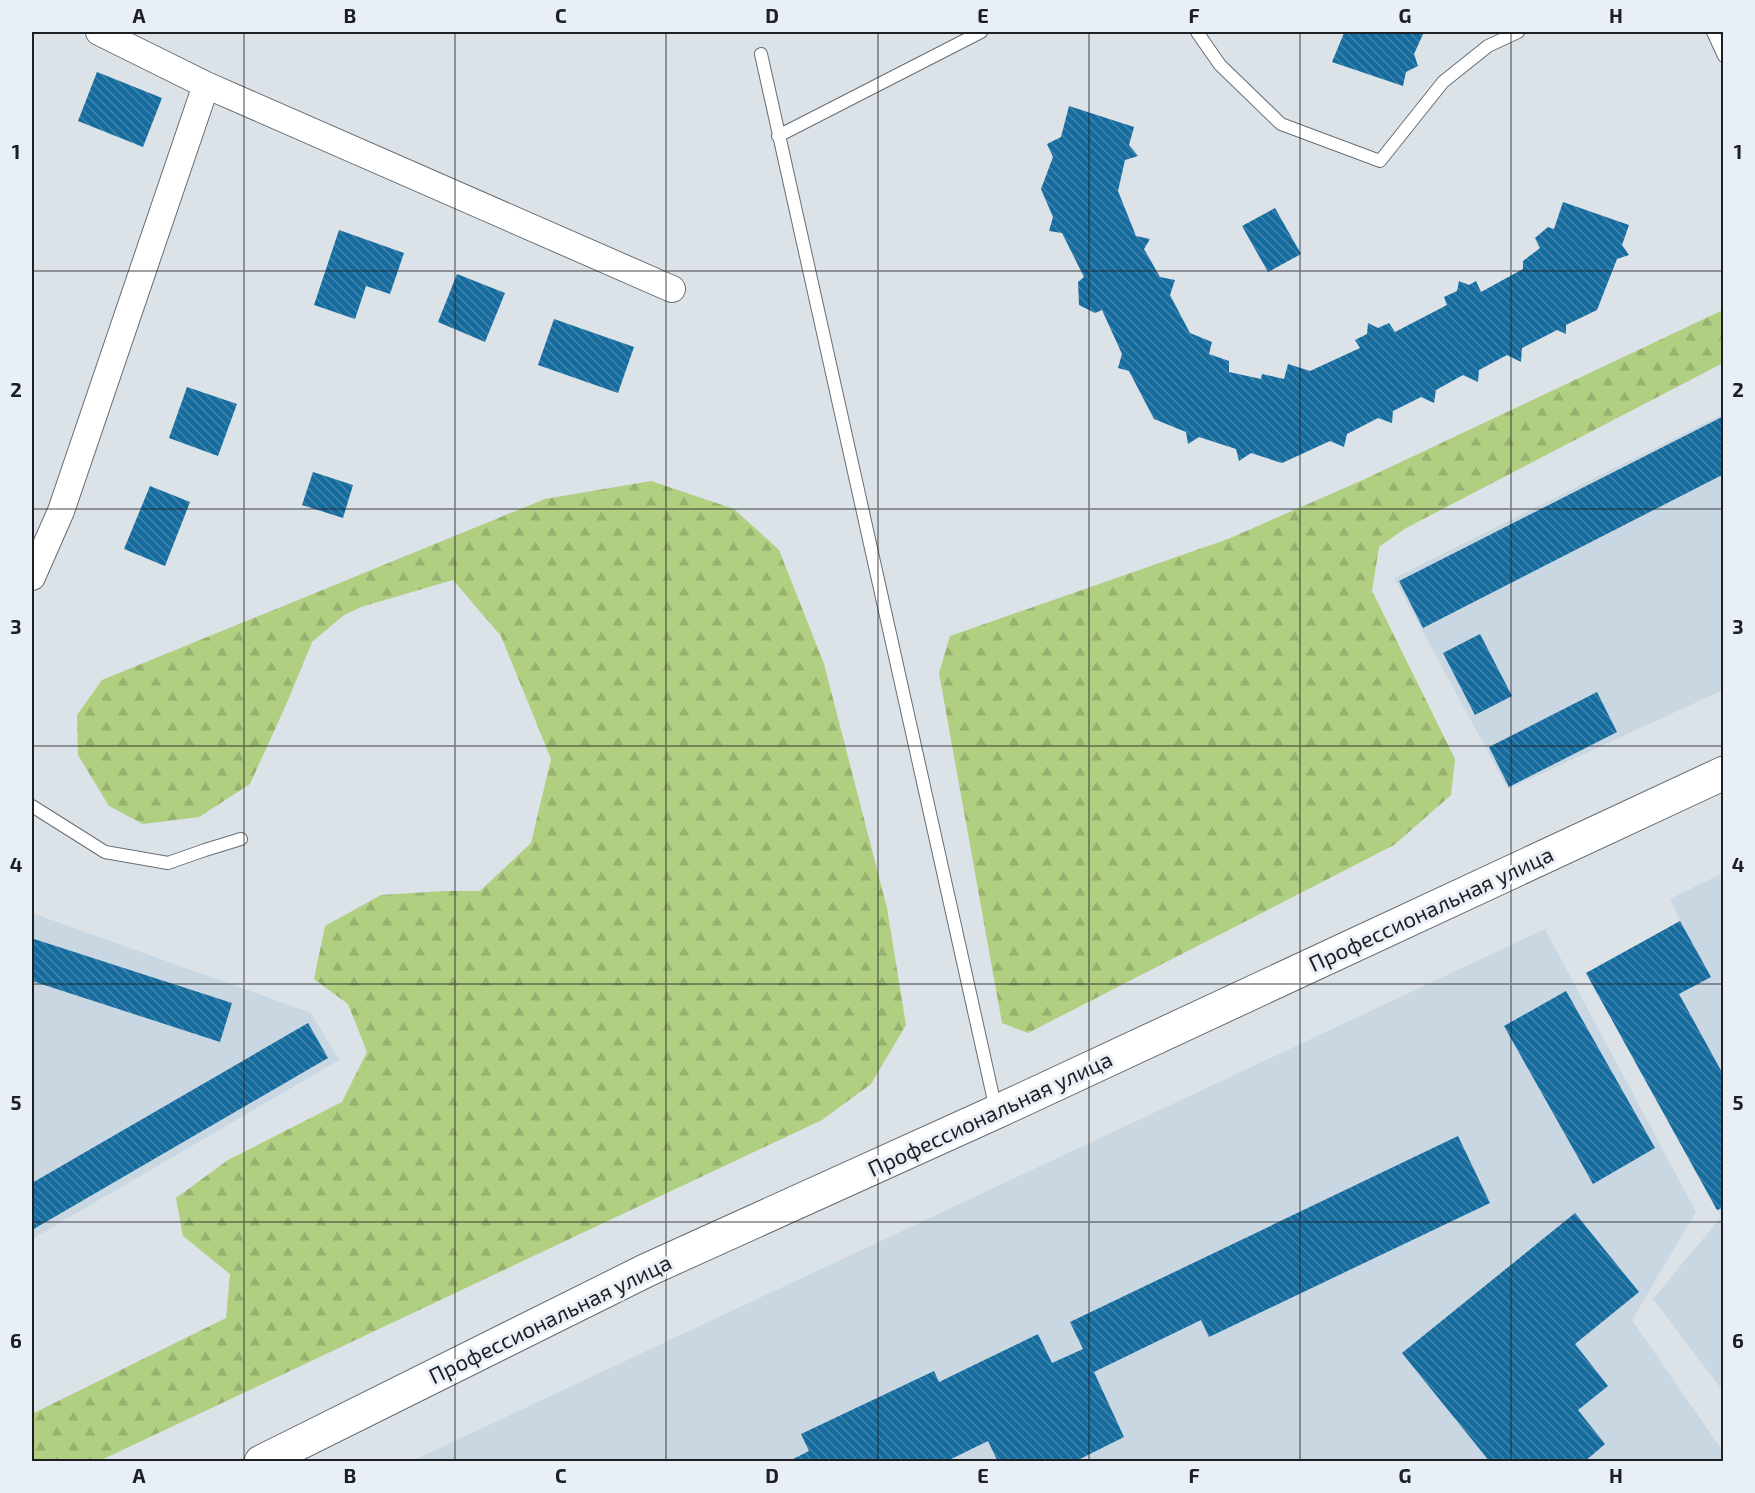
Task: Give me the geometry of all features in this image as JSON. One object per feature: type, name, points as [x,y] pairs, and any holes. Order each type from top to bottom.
[{"type":"main road","name":"Профессиональная улица","points":[[261,1461],[647,1270],[996,1112],[1724,773]]},
{"type":"street","points":[[99,32],[206,85],[672,289]]},
{"type":"street","points":[[32,577],[61,511],[206,85]]},
{"type":"lane","points":[[778,136],[981,32]]},
{"type":"lane","points":[[1197,32],[1220,65],[1281,124],[1380,161],[1443,82],[1488,46],[1518,32]]},
{"type":"lane","points":[[1713,32],[1724,56]]},
{"type":"lane","points":[[761,54],[996,1112]]},
{"type":"lane","points":[[32,806],[105,852],[168,863],[241,839]]},
{"type":"shaded area","points":[[1723,414],[1723,690],[1508,789],[1394,578]]},
{"type":"shaded area","points":[[1723,873],[1723,1391],[1653,1299],[1721,1217],[1586,973],[1680,921],[1670,899]]},
{"type":"shaded area","points":[[32,913],[311,1013],[339,1060],[32,1239]]},
{"type":"shaded area","points":[[1545,929],[1696,1212],[1632,1320],[1724,1453],[1723,1462],[410,1462]]},
{"type":"green space","points":[[1723,310],[1723,363],[1406,528],[1379,547],[1372,591],[1455,759],[1451,795],[1394,845],[1028,1033],[1002,1023],[939,673],[950,636],[1228,539],[1365,479]]},
{"type":"green space","points":[[651,481],[734,509],[779,550],[824,664],[887,908],[906,1025],[871,1084],[822,1120],[99,1461],[32,1461],[32,1414],[226,1318],[230,1274],[183,1236],[176,1198],[228,1160],[342,1102],[367,1052],[348,1004],[314,979],[325,926],[381,895],[480,891],[531,843],[551,759],[501,636],[453,580],[361,607],[344,615],[312,642],[250,784],[199,817],[143,824],[109,806],[78,755],[77,715],[102,680],[545,499]]},
{"type":"building","points":[[1424,32],[1414,54],[1418,66],[1406,72],[1403,86],[1332,62],[1344,33]]},
{"type":"building","points":[[97,72],[162,98],[143,147],[78,121]]},
{"type":"building","points":[[1069,106],[1134,127],[1129,145],[1138,156],[1125,160],[1118,191],[1136,236],[1150,239],[1144,249],[1160,277],[1175,280],[1170,295],[1190,333],[1212,342],[1209,354],[1229,361],[1229,372],[1261,379],[1262,374],[1284,379],[1288,364],[1310,371],[1360,348],[1355,340],[1367,334],[1368,323],[1378,328],[1389,323],[1395,332],[1447,305],[1444,297],[1457,291],[1459,281],[1469,285],[1476,281],[1481,292],[1523,269],[1523,261],[1540,248],[1535,238],[1548,227],[1554,229],[1563,202],[1629,225],[1622,245],[1629,255],[1617,259],[1597,310],[1566,325],[1566,334],[1557,330],[1522,348],[1521,362],[1507,355],[1479,370],[1478,382],[1463,375],[1436,390],[1434,403],[1421,397],[1393,411],[1392,423],[1378,418],[1347,434],[1344,447],[1330,441],[1282,463],[1251,453],[1239,461],[1236,449],[1199,437],[1188,444],[1186,432],[1154,419],[1129,371],[1118,368],[1122,354],[1102,310],[1095,313],[1079,305],[1078,282],[1084,277],[1062,233],[1049,231],[1053,217],[1041,189],[1053,157],[1047,144],[1061,137]]},
{"type":"building","points":[[1275,208],[1301,254],[1268,272],[1242,226]]},
{"type":"building","points":[[339,230],[404,253],[390,294],[366,286],[355,319],[314,305]]},
{"type":"building","points":[[457,274],[505,293],[485,342],[438,322]]},
{"type":"building","points":[[554,319],[634,347],[618,393],[538,365]]},
{"type":"building","points":[[187,387],[237,404],[218,456],[169,438]]},
{"type":"building","points":[[1724,416],[1724,474],[1423,628],[1399,581]]},
{"type":"building","points":[[313,472],[353,485],[343,518],[302,505]]},
{"type":"building","points":[[150,486],[190,502],[165,566],[124,549]]},
{"type":"building","points":[[1480,634],[1512,696],[1475,715],[1443,653]]},
{"type":"building","points":[[1597,692],[1617,732],[1509,787],[1489,747]]},
{"type":"building","points":[[1680,921],[1711,977],[1679,994],[1724,1076],[1724,1207],[1717,1210],[1586,973]]},
{"type":"building","points":[[34,939],[232,1003],[220,1042],[32,981]]},
{"type":"building","points":[[1566,991],[1655,1148],[1593,1184],[1504,1026]]},
{"type":"building","points":[[308,1023],[328,1058],[32,1230],[32,1183]]},
{"type":"building","points":[[1458,1136],[1490,1203],[1209,1337],[1201,1320],[1094,1372],[1124,1437],[1074,1462],[998,1462],[988,1441],[945,1462],[787,1462],[809,1451],[801,1434],[934,1371],[939,1382],[1038,1334],[1052,1363],[1083,1349],[1070,1322]]},
{"type":"building","points":[[1575,1213],[1639,1292],[1575,1344],[1608,1386],[1578,1410],[1605,1444],[1584,1462],[1490,1462],[1402,1353]]}]
